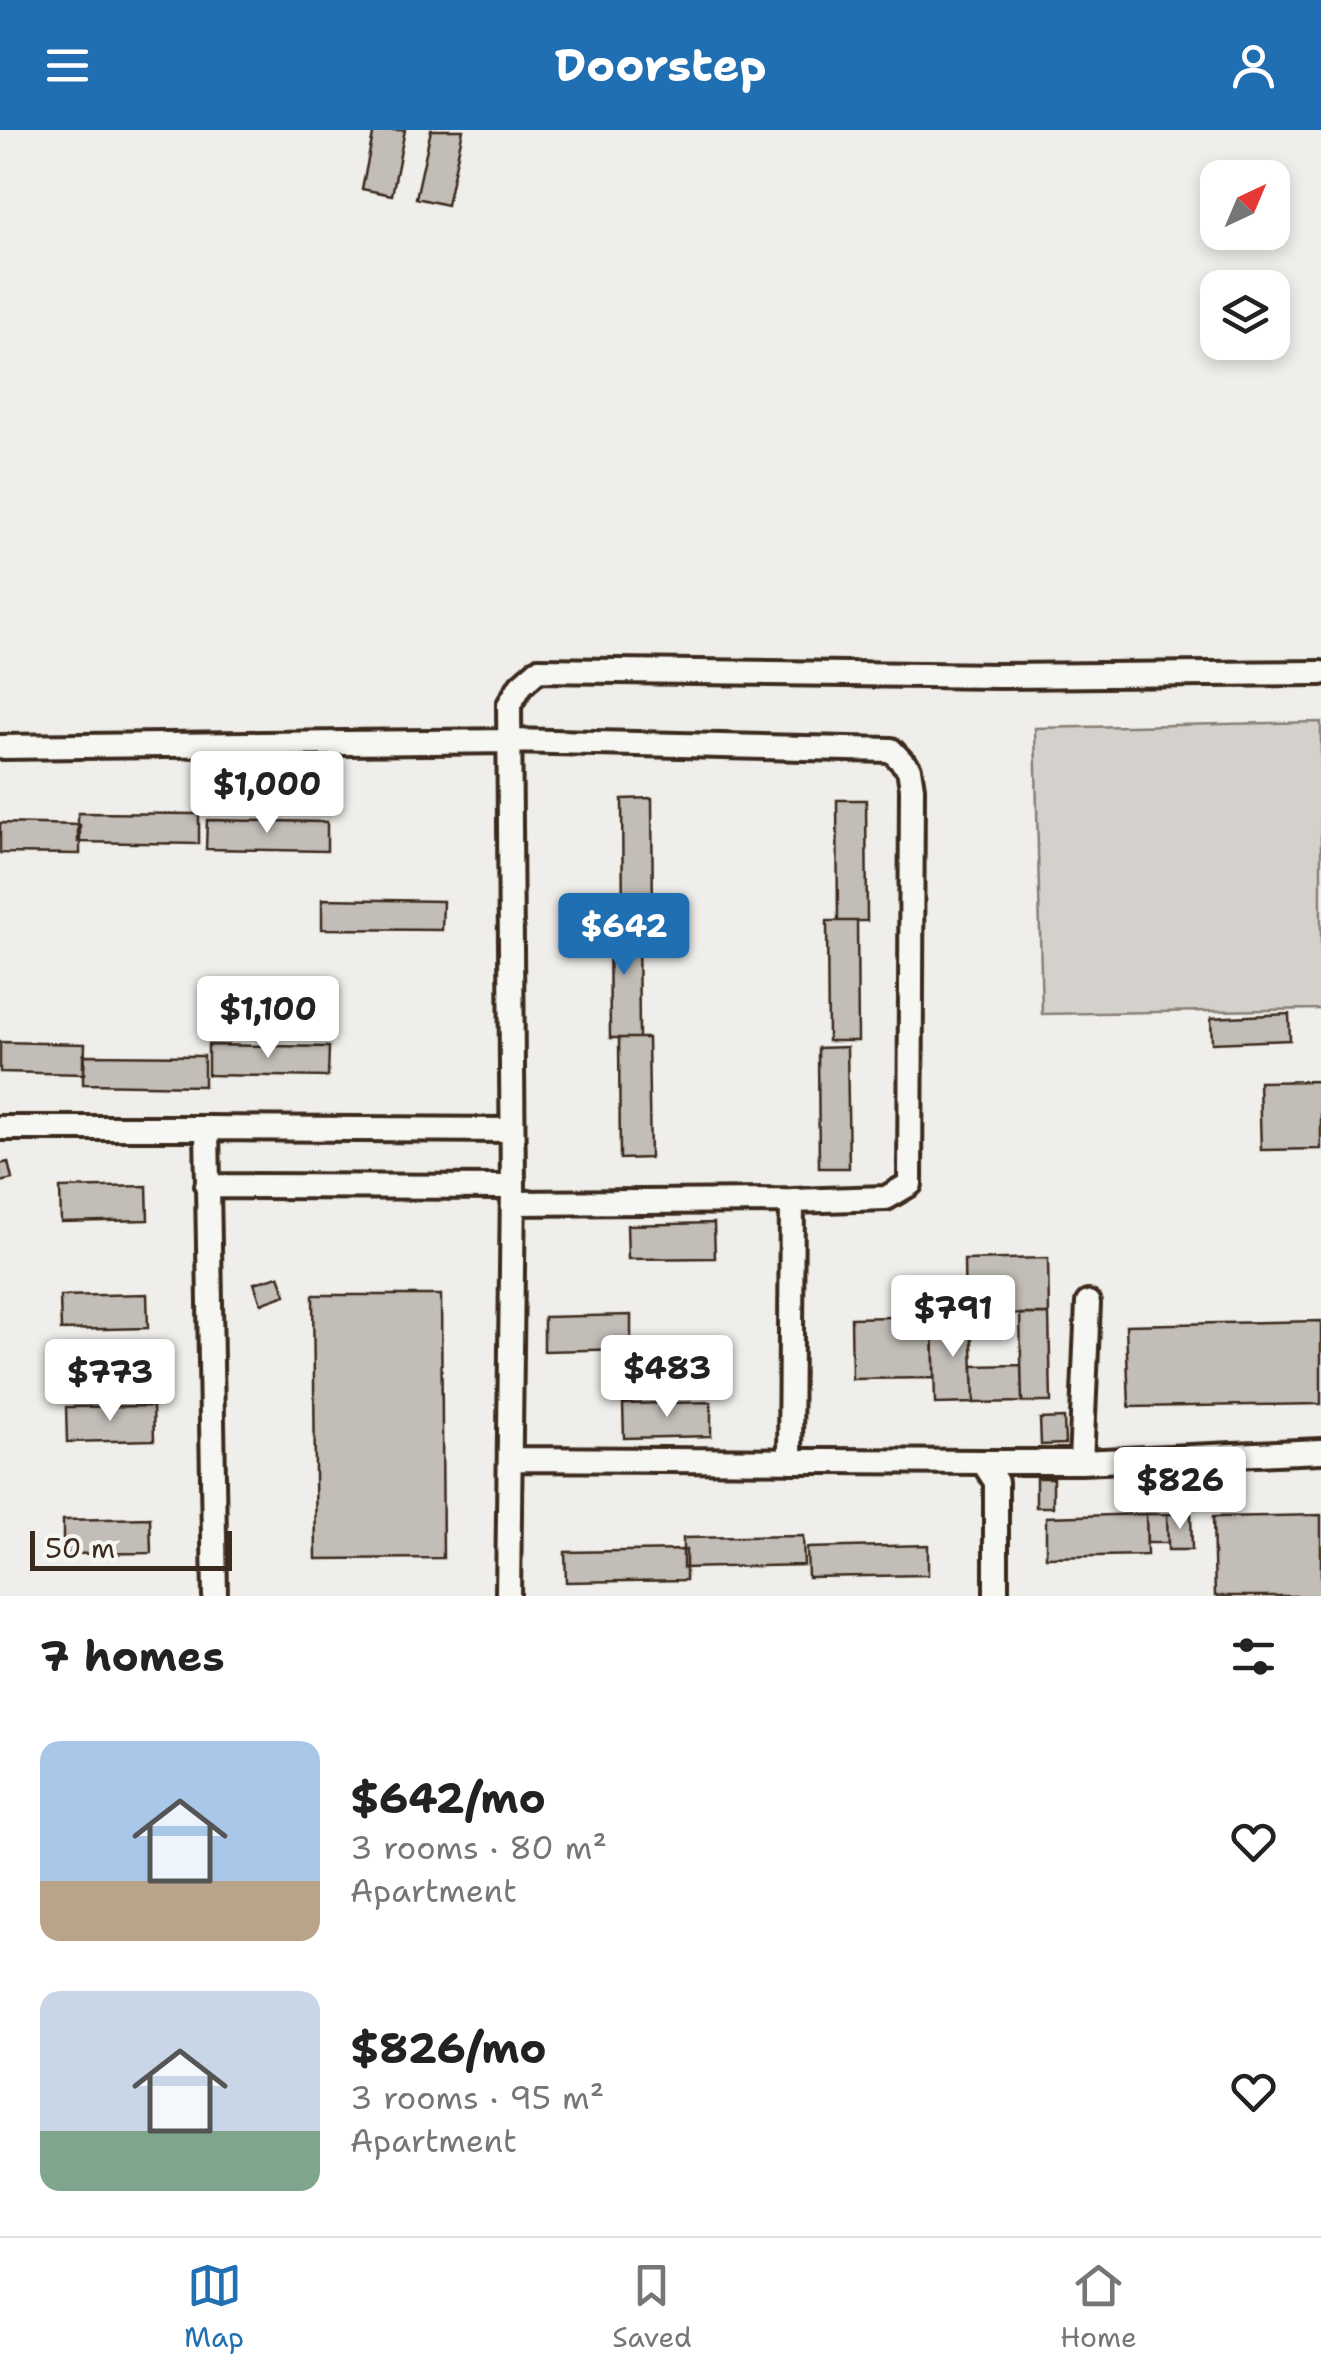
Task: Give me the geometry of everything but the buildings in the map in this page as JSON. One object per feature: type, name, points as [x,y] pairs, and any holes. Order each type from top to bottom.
[{"type":"street","points":[[508,1596],[513,1195],[509,705],[522,685],[538,670],[999,676],[1321,673]]},
{"type":"street","points":[[0,747],[510,741],[868,748],[891,750],[909,768],[910,1184],[886,1198],[792,1201],[208,1186]]},
{"type":"street","points":[[0,1128],[512,1130]]},
{"type":"street","points":[[207,1128],[215,1596]]},
{"type":"street","points":[[790,1461],[792,1201]]},
{"type":"street","points":[[1081,1462],[1088,1303]]},
{"type":"street","points":[[511,1459],[1081,1462],[1321,1452]]},
{"type":"street","points":[[983,1462],[996,1482],[996,1596]]},
{"type":"shaded area","points":[[1321,722],[1321,1009],[1042,1014],[1035,728]]}]
